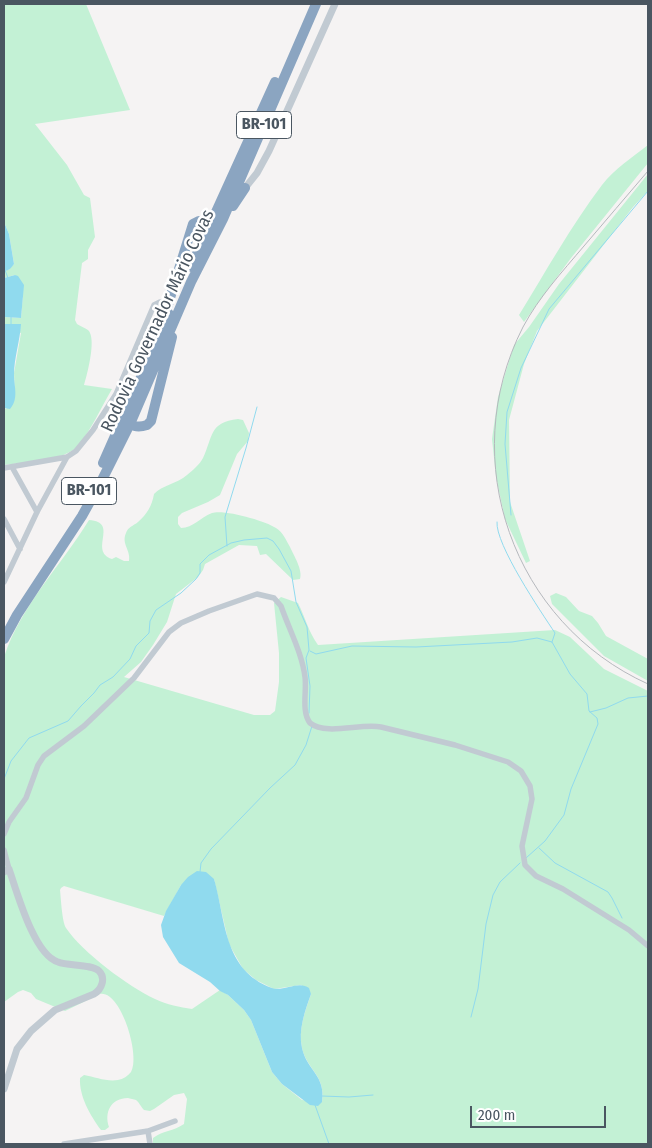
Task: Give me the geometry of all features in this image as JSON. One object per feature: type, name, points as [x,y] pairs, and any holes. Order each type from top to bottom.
[{"type":"highway","name":"Rodovia Governador Mário Covas","points":[[4,639],[17,615],[82,516],[130,424],[210,224],[310,4]]},
{"type":"highway","name":"Rodovia Governador Mário Covas","points":[[4,630],[97,477],[125,412],[169,324],[223,219],[241,189],[316,4]]},
{"type":"highway","points":[[125,412],[130,424],[136,427],[147,425],[153,416],[171,343],[169,324],[165,314],[193,224],[198,220],[210,224],[212,231],[210,244]]},
{"type":"street","points":[[241,189],[257,173],[269,151],[335,4]]},
{"type":"street","points":[[4,468],[67,457],[76,451],[93,430],[116,394],[154,305],[160,302],[168,303]]},
{"type":"street","points":[[4,582],[37,512],[67,457]]},
{"type":"street","points":[[12,467],[37,512]]},
{"type":"street","points":[[4,518],[20,549]]},
{"type":"street","points":[[4,834],[9,822],[26,798],[38,765],[44,756],[84,726],[134,678],[169,632],[181,623],[199,615],[252,595],[260,594],[274,598],[281,606],[303,669],[306,693],[306,719],[313,726],[322,728],[381,727],[456,745],[508,762],[521,770],[530,786],[532,799],[522,846],[525,865],[536,876],[563,889],[629,930],[648,946]]},
{"type":"street","points":[[4,850],[6,871],[34,936],[44,954],[62,964],[97,969],[101,974],[102,985],[98,992],[55,1010],[31,1031],[17,1049],[4,1089]]},
{"type":"street","points":[[64,1144],[148,1131],[175,1121]]},
{"type":"street","points":[[148,1131],[150,1144]]},
{"type":"green space","points":[[4,4],[86,4],[130,110],[35,124],[67,165],[84,195],[90,198],[95,237],[88,250],[88,259],[82,263],[75,320],[77,324],[88,330],[92,341],[84,385],[112,389],[87,434],[72,451],[54,458],[4,465],[4,408],[6,409],[15,398],[14,373],[21,333],[5,330],[4,337],[4,317],[21,318],[23,294],[15,275],[4,278],[4,271],[14,264],[9,234],[4,222]]},
{"type":"green space","points":[[648,145],[648,163],[571,258],[524,322],[519,315],[580,216],[612,174]]},
{"type":"green space","points":[[648,174],[648,191],[633,207],[537,331],[524,364],[509,420],[510,502],[530,561],[526,563],[505,519],[496,477],[492,439],[498,397],[514,345],[559,284]]},
{"type":"green space","points":[[243,420],[249,433],[248,441],[237,454],[220,495],[182,513],[178,517],[178,524],[181,528],[185,528],[212,513],[218,512],[245,516],[271,525],[284,536],[299,567],[300,579],[293,580],[266,554],[260,555],[257,546],[239,545],[205,564],[198,577],[176,594],[167,622],[153,645],[141,662],[124,677],[254,715],[270,715],[275,711],[279,682],[279,653],[274,603],[281,597],[298,603],[318,645],[555,630],[570,637],[604,669],[648,691],[648,1144],[153,1144],[153,1138],[184,1124],[187,1099],[184,1093],[174,1095],[150,1111],[144,1110],[135,1100],[128,1098],[117,1100],[108,1111],[109,1127],[101,1130],[89,1112],[81,1092],[80,1078],[84,1075],[105,1080],[118,1080],[131,1072],[133,1053],[131,1040],[122,1013],[115,1002],[108,996],[100,994],[65,1011],[36,999],[31,993],[23,990],[4,1002],[4,657],[11,638],[42,586],[89,520],[98,522],[102,526],[104,531],[102,544],[105,555],[112,559],[116,557],[129,561],[125,540],[128,529],[146,513],[157,491],[183,478],[198,465],[203,458],[213,432],[222,423]],"holes":[[[214,879],[229,944],[243,969],[256,980],[274,989],[301,985],[311,994],[303,1021],[301,1041],[304,1056],[319,1079],[322,1102],[302,1100],[282,1084],[272,1072],[251,1020],[244,1010],[228,995],[220,990],[192,1009],[178,1007],[144,993],[94,958],[66,928],[60,890],[64,886],[164,916],[181,885]]]},
{"type":"green space","points":[[556,593],[566,597],[579,611],[592,616],[606,636],[648,659],[648,681],[604,656],[552,604],[550,596]]},
{"type":"water","points":[[4,222],[9,234],[14,264],[9,270],[4,271]]},
{"type":"water","points":[[18,276],[24,285],[21,318],[4,317],[4,278]]},
{"type":"water","points":[[4,324],[21,324],[14,369],[15,397],[10,409],[4,408]]},
{"type":"water","points":[[197,871],[206,872],[214,879],[229,942],[235,956],[244,969],[256,980],[272,988],[281,989],[301,985],[309,988],[311,994],[303,1021],[301,1041],[304,1056],[321,1085],[322,1102],[318,1106],[310,1105],[282,1084],[272,1072],[251,1020],[244,1010],[228,995],[179,963],[163,937],[161,925],[166,911],[181,885]]},
{"type":"waterway","points":[[511,515],[505,444],[507,412],[521,368],[549,309],[648,191]]},
{"type":"waterway","points":[[5,270],[8,278]]},
{"type":"waterway","points":[[11,317],[11,325]]},
{"type":"waterway","points":[[227,546],[225,517],[257,407]]},
{"type":"waterway","points":[[497,522],[503,546],[555,633],[552,642]]},
{"type":"waterway","points":[[4,779],[11,761],[29,738],[68,721],[100,685],[113,677],[130,659],[136,646],[149,633],[150,621],[156,610],[181,593],[196,579],[200,573],[200,564],[209,555],[231,543],[244,540],[267,538],[273,541],[291,571],[296,602],[307,627],[309,650],[306,658],[310,686],[309,713]]},
{"type":"waterway","points":[[310,651],[316,654],[352,646],[416,647],[512,642],[537,638],[552,642],[570,674],[587,694],[589,711],[597,718],[598,724],[571,789],[564,815],[545,841],[526,858]]},
{"type":"waterway","points":[[590,712],[606,708],[628,698],[648,696]]},
{"type":"waterway","points":[[200,872],[201,863],[211,849],[295,765],[306,745],[312,726]]},
{"type":"waterway","points":[[539,848],[555,863],[608,892],[622,918]]},
{"type":"waterway","points":[[471,1017],[478,989],[486,924],[493,895],[500,882],[520,863]]},
{"type":"waterway","points":[[322,1096],[349,1097],[373,1095]]},
{"type":"waterway","points":[[315,1105],[329,1144]]},
{"type":"railway","points":[[648,171],[559,275],[529,316],[503,378],[495,430],[497,482],[509,532],[531,579],[562,621],[601,657],[648,684]]}]
